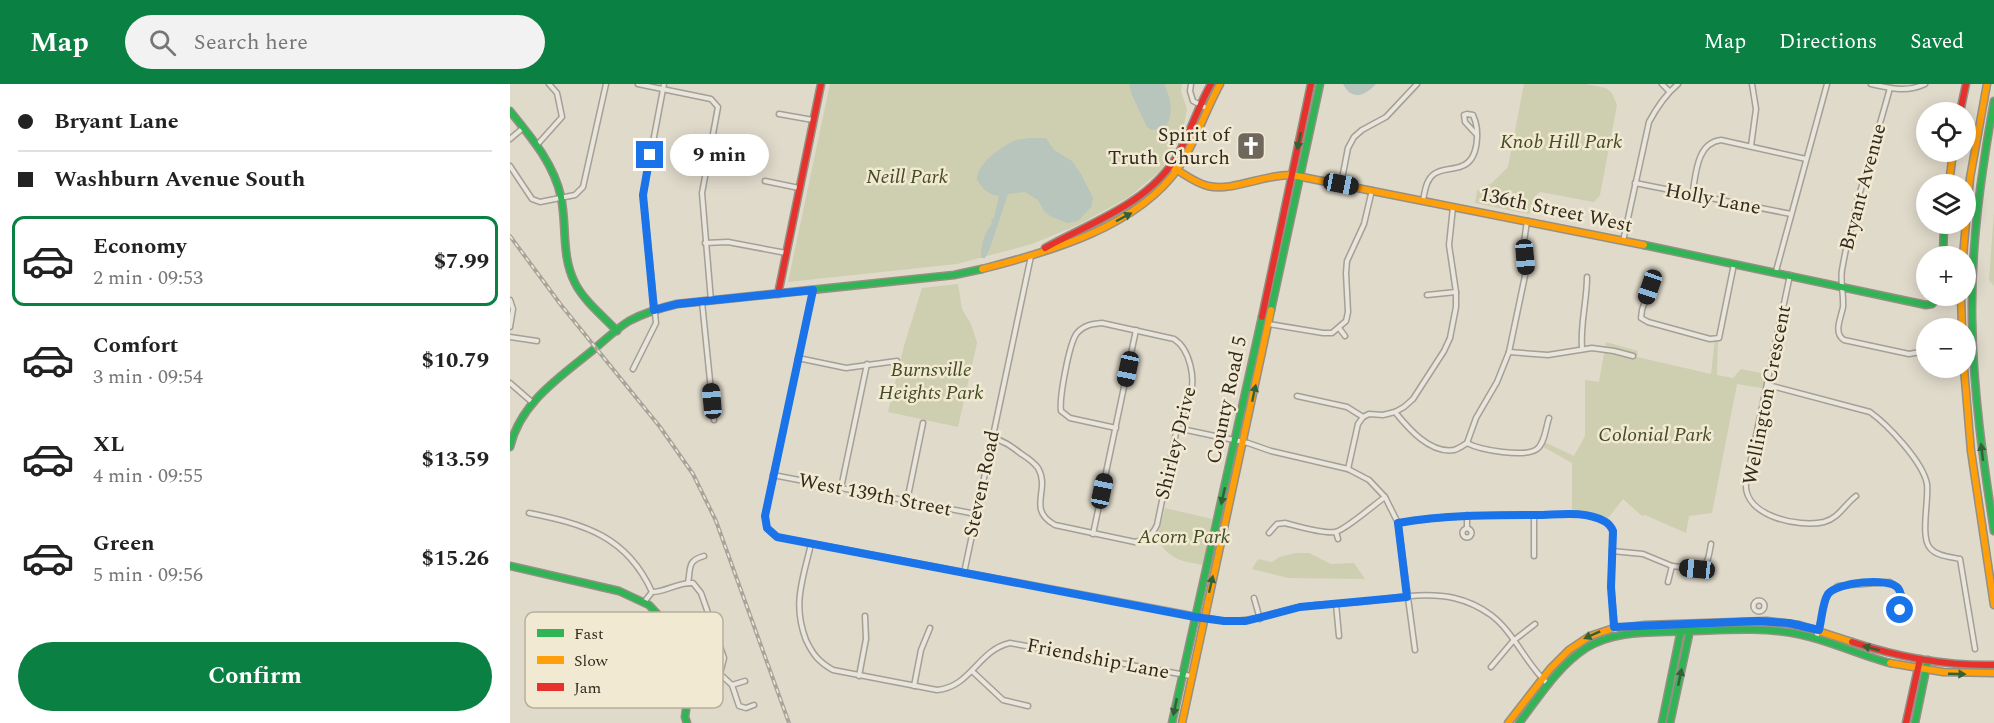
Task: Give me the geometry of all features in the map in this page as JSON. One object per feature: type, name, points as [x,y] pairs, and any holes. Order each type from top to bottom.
[{"type":"main road","points":[[778,294],[821,84]]},
{"type":"main road","points":[[1031,255],[1131,204],[1152,186],[1170,166],[1182,146],[1211,84]]},
{"type":"main road","points":[[510,447],[512,438],[527,410],[545,389],[637,317],[654,310],[702,302],[954,275],[989,268],[1061,246],[1135,211],[1150,200],[1178,169],[1190,150],[1220,84]]},
{"type":"main road","name":"County Road 5","points":[[1172,723],[1236,440],[1311,84]]},
{"type":"main road","name":"County Road 5","points":[[1182,723],[1320,84]]},
{"type":"main road","points":[[1962,102],[1966,84]]},
{"type":"main road","points":[[1964,246],[1970,178],[1987,84]]},
{"type":"main road","points":[[1994,101],[1977,211],[1972,317],[1978,421],[1994,531]]},
{"type":"main road","points":[[510,111],[537,144],[552,171],[561,198],[570,272],[576,285],[617,332]]},
{"type":"main road","name":"136th Street West","points":[[1170,166],[1197,182],[1211,186],[1275,174],[1300,176],[1790,274],[1916,303]]},
{"type":"main road","points":[[1965,378],[1969,438],[1994,606]]},
{"type":"main road","points":[[510,566],[619,591],[645,601],[657,612]]},
{"type":"main road","points":[[1508,723],[1542,679],[1573,646],[1590,636],[1614,627],[1758,621],[1789,623],[1920,659],[1962,665],[1991,665]]},
{"type":"main road","points":[[1670,723],[1691,623]]},
{"type":"main road","points":[[1662,723],[1682,624]]},
{"type":"main road","points":[[1519,723],[1565,664],[1578,653],[1593,644],[1615,636],[1631,634],[1772,630],[1816,639],[1874,659],[1926,671],[1960,675],[1991,674]]},
{"type":"main road","points":[[1906,723],[1920,659]]},
{"type":"main road","points":[[1915,723],[1928,660]]},
{"type":"main road","points":[[680,723],[686,720]]},
{"type":"street","points":[[537,144],[562,117],[556,93],[549,84]]},
{"type":"street","points":[[510,166],[531,200],[540,202],[575,195],[583,187],[606,84]]},
{"type":"street","points":[[638,84],[664,87],[711,99],[718,107],[702,193],[711,301]]},
{"type":"street","points":[[1191,84],[1190,91],[1193,101],[1208,109]]},
{"type":"street","points":[[1341,184],[1348,148],[1354,137],[1386,117],[1417,84]]},
{"type":"street","points":[[1662,84],[1669,91]]},
{"type":"street","points":[[1623,240],[1649,122],[1658,105],[1678,84]]},
{"type":"street","points":[[1751,146],[1756,109],[1752,84]]},
{"type":"street","points":[[1776,272],[1827,84]]},
{"type":"street","points":[[1871,84],[1910,90],[1925,84]]},
{"type":"street","points":[[633,369],[655,327],[643,195],[664,87]]},
{"type":"street","name":"Bryant Avenue","points":[[1890,88],[1846,248],[1841,280],[1843,305],[1838,332],[1840,338],[1909,354],[1916,353]]},
{"type":"street","points":[[779,114],[814,120]]},
{"type":"street","points":[[1423,200],[1427,183],[1433,175],[1462,166],[1470,161],[1474,152],[1477,135],[1477,127],[1473,115],[1464,115],[1465,122],[1477,135]]},
{"type":"street","points":[[510,139],[523,127]]},
{"type":"street","points":[[1692,196],[1701,154],[1707,144],[1721,140],[1806,159]]},
{"type":"street","points":[[765,181],[800,189]]},
{"type":"street","name":"Holly Lane","points":[[1635,183],[1791,214]]},
{"type":"street","points":[[1269,324],[1332,333],[1346,321],[1348,312],[1347,261],[1364,224],[1372,190]]},
{"type":"street","points":[[1348,469],[1363,417],[1369,414],[1383,415],[1395,412],[1413,399],[1444,351],[1454,323],[1456,292],[1449,245],[1453,206]]},
{"type":"street","points":[[1395,412],[1412,433],[1431,445],[1455,450],[1467,443],[1476,418],[1497,382],[1509,352],[1526,272],[1524,242],[1527,220]]},
{"type":"street","points":[[705,243],[728,242],[786,254]]},
{"type":"street","name":"Steven Road","points":[[964,573],[1031,255]]},
{"type":"street","points":[[1650,287],[1641,318],[1710,339],[1719,338],[1735,263]]},
{"type":"street","name":"Wellington Crescent","points":[[1790,274],[1746,491],[1749,498],[1773,517],[1810,523],[1832,519],[1856,496]]},
{"type":"street","points":[[1582,349],[1580,330],[1587,294],[1587,277]]},
{"type":"street","points":[[813,290],[765,516],[767,528],[777,537],[1195,617],[1237,622],[1260,619],[1300,607],[1439,596],[1468,602],[1495,618],[1549,685]]},
{"type":"street","points":[[1427,295],[1456,292]]},
{"type":"street","points":[[510,300],[513,309],[510,327]]},
{"type":"street","points":[[702,302],[714,420]]},
{"type":"street","name":"Shirley Drive","points":[[991,438],[1002,441],[1036,465],[1042,479],[1040,508],[1046,520],[1055,525],[1093,534],[1135,542],[1145,540],[1153,534],[1156,525],[1180,415],[1190,399],[1192,376],[1186,350],[1181,343],[1174,339],[1102,323],[1085,327],[1074,338],[1060,402],[1061,411],[1070,418],[1116,428]]},
{"type":"street","points":[[1339,328],[1345,336]]},
{"type":"street","points":[[1093,534],[1136,330]]},
{"type":"street","points":[[510,337],[537,341]]},
{"type":"street","points":[[1509,352],[1548,355],[1582,349],[1614,351],[1633,356]]},
{"type":"street","points":[[798,358],[846,368],[897,361]]},
{"type":"street","points":[[841,488],[867,364]]},
{"type":"street","points":[[510,383],[533,403]]},
{"type":"street","points":[[1768,385],[1870,412],[1880,420],[1917,462],[1927,484],[1926,542],[1935,553],[1960,559],[1975,649]]},
{"type":"street","points":[[1297,396],[1347,407],[1363,417]]},
{"type":"street","points":[[1467,443],[1484,450],[1531,452],[1541,443],[1549,418]]},
{"type":"street","points":[[907,501],[923,423]]},
{"type":"street","points":[[1177,428],[1236,440],[1271,451],[1348,469],[1369,480],[1385,497],[1398,523],[1414,650]]},
{"type":"street","name":"West 139th Street","points":[[773,475],[976,514]]},
{"type":"street","points":[[1269,532],[1277,524],[1284,523],[1336,532],[1348,526],[1360,514],[1385,497]]},
{"type":"street","points":[[529,513],[565,520],[592,529],[608,538],[634,562],[646,578],[652,592]]},
{"type":"street","points":[[1398,523],[1467,515],[1579,515],[1593,517],[1610,525],[1613,531],[1611,587],[1615,636]]},
{"type":"street","points":[[1467,515],[1467,528]]},
{"type":"street","points":[[1534,515],[1534,556]]},
{"type":"street","points":[[1336,532],[1338,538]]},
{"type":"street","name":"Friendship Lane","points":[[811,544],[798,604],[801,626],[812,652],[820,663],[833,670],[937,690],[948,689],[959,683],[993,649],[1010,643],[1191,676]]},
{"type":"street","points":[[1612,551],[1643,554],[1672,566],[1701,568],[1707,563],[1711,544]]},
{"type":"street","points":[[688,583],[690,563],[704,556]]},
{"type":"street","points":[[1668,582],[1672,566]]},
{"type":"street","points":[[1816,639],[1828,594],[1838,586],[1890,582],[1898,588],[1901,594],[1900,610]]},
{"type":"street","points":[[645,601],[652,592],[693,583],[701,593],[707,612]]},
{"type":"street","points":[[1254,598],[1260,619]]},
{"type":"street","points":[[1336,604],[1339,636]]},
{"type":"street","points":[[1758,621],[1759,612]]},
{"type":"street","points":[[859,676],[866,639],[865,616]]},
{"type":"street","points":[[1491,667],[1513,641],[1520,638],[1535,624]]},
{"type":"street","points":[[914,686],[921,650],[930,628]]},
{"type":"street","points":[[972,670],[1003,700],[1028,706]]},
{"type":"street","points":[[723,677],[732,685],[739,706],[746,708],[754,705]]},
{"type":"street","points":[[732,685],[745,681]]},
{"type":"green space","name":"Neill Park","points":[[830,84],[1182,84],[1181,91],[1187,109],[1182,135],[1160,171],[1129,197],[1078,225],[1032,244],[957,264],[788,282]]},
{"type":"green space","name":"Knob Hill Park","points":[[1524,84],[1585,84],[1606,88],[1612,93],[1617,105],[1600,195],[1594,202],[1540,192],[1534,197],[1529,214],[1475,203],[1477,191],[1492,183],[1508,167]]},
{"type":"green space","points":[[1994,212],[1994,286],[1989,280]]},
{"type":"green space","name":"Burnsville Heights Park","points":[[958,284],[962,309],[971,324],[977,343],[958,427],[888,412],[904,346],[922,288]]},
{"type":"green space","name":"Colonial Park","points":[[1715,338],[1718,338],[1717,375],[1733,378],[1741,369],[1770,375],[1767,389],[1737,384],[1712,513],[1689,516],[1686,533],[1645,515],[1642,516],[1623,499],[1605,522],[1593,517],[1572,514],[1572,463],[1540,445],[1542,441],[1574,456],[1585,436],[1585,380],[1599,382],[1606,342],[1638,351],[1637,357],[1711,374]]},
{"type":"green space","name":"Acorn Park","points":[[1165,508],[1212,519],[1203,565],[1175,558],[1155,537]]},
{"type":"green space","points":[[1309,553],[1331,564],[1354,563],[1365,579],[1288,578],[1252,569],[1258,559],[1272,562],[1279,557]]},
{"type":"shaded area","points":[[1129,84],[1164,84],[1170,106],[1170,118],[1165,128],[1152,130],[1147,127]]},
{"type":"shaded area","points":[[1343,84],[1376,84],[1363,94],[1354,95]]},
{"type":"shaded area","points":[[1046,138],[1054,150],[1072,161],[1093,198],[1091,207],[1078,221],[1067,223],[1050,216],[1038,200],[1025,192],[1008,194],[990,248],[985,258],[981,258],[981,250],[987,231],[992,224],[991,220],[994,218],[999,196],[984,189],[977,180],[978,174],[985,162],[997,151],[1016,140]]},
{"type":"railway","points":[[510,236],[561,305],[660,427],[693,474],[716,521],[789,723]]},
{"type":"traffic: fast","points":[[1271,310],[1320,84]]},
{"type":"traffic: fast","points":[[1994,101],[1978,209],[1972,291],[1976,398],[1994,531]]},
{"type":"traffic: fast","points":[[510,111],[541,151],[558,185],[563,208],[566,251],[575,283],[589,302],[617,331]]},
{"type":"traffic: fast","points":[[1943,246],[1944,234]]},
{"type":"traffic: fast","points":[[1644,245],[1916,303]]},
{"type":"traffic: fast","points":[[510,447],[523,417],[543,392],[619,328],[646,313],[677,304],[954,275],[982,269]]},
{"type":"traffic: fast","points":[[1172,723],[1262,317]]},
{"type":"traffic: fast","points":[[510,566],[619,591],[649,605],[656,612]]},
{"type":"traffic: fast","points":[[1662,723],[1681,630]]},
{"type":"traffic: fast","points":[[1670,723],[1690,630]]},
{"type":"traffic: fast","points":[[1519,723],[1566,664],[1586,648],[1623,635],[1730,630],[1784,632],[1821,640],[1890,663]]},
{"type":"traffic: fast","points":[[1915,723],[1928,660]]},
{"type":"traffic: fast","points":[[686,708],[687,723]]},
{"type":"traffic: slow","points":[[982,269],[1063,245],[1116,221],[1140,206],[1162,188],[1179,167],[1220,84]]},
{"type":"traffic: slow","points":[[1964,246],[1970,178],[1987,84]]},
{"type":"traffic: slow","points":[[1950,174],[1952,162]]},
{"type":"traffic: slow","points":[[1170,166],[1208,186],[1228,187],[1281,175],[1292,175],[1644,245]]},
{"type":"traffic: slow","points":[[1961,306],[1962,318]]},
{"type":"traffic: slow","points":[[1182,723],[1271,310]]},
{"type":"traffic: slow","points":[[1965,378],[1971,451],[1994,605]]},
{"type":"traffic: slow","points":[[1508,723],[1550,669],[1569,650],[1590,636],[1611,629],[1645,625],[1767,621],[1799,625],[1852,642]]},
{"type":"traffic: slow","points":[[1890,663],[1943,672],[1994,673]]},
{"type":"traffic: jam","points":[[778,294],[821,84]]},
{"type":"traffic: jam","points":[[1045,248],[1118,210],[1151,187],[1177,156],[1211,84]]},
{"type":"traffic: jam","points":[[1262,317],[1311,84]]},
{"type":"traffic: jam","points":[[1962,102],[1966,84]]},
{"type":"traffic: jam","points":[[1852,642],[1922,660],[1994,665]]},
{"type":"traffic: jam","points":[[1906,723],[1920,659]]},
{"type":"place","name":"Spirit of Truth Church","points":[[1251,146]]},
{"type":"route","points":[[650,155],[645,176],[643,215],[654,310],[677,304],[813,290],[765,516],[767,528],[777,537],[1195,617],[1237,622],[1255,620],[1300,607],[1407,597],[1398,523],[1467,515],[1579,515],[1604,521],[1613,531],[1611,587],[1614,627],[1758,621],[1789,623],[1819,630],[1826,598],[1838,586],[1885,582],[1890,582],[1900,591],[1902,598],[1900,610]]}]
